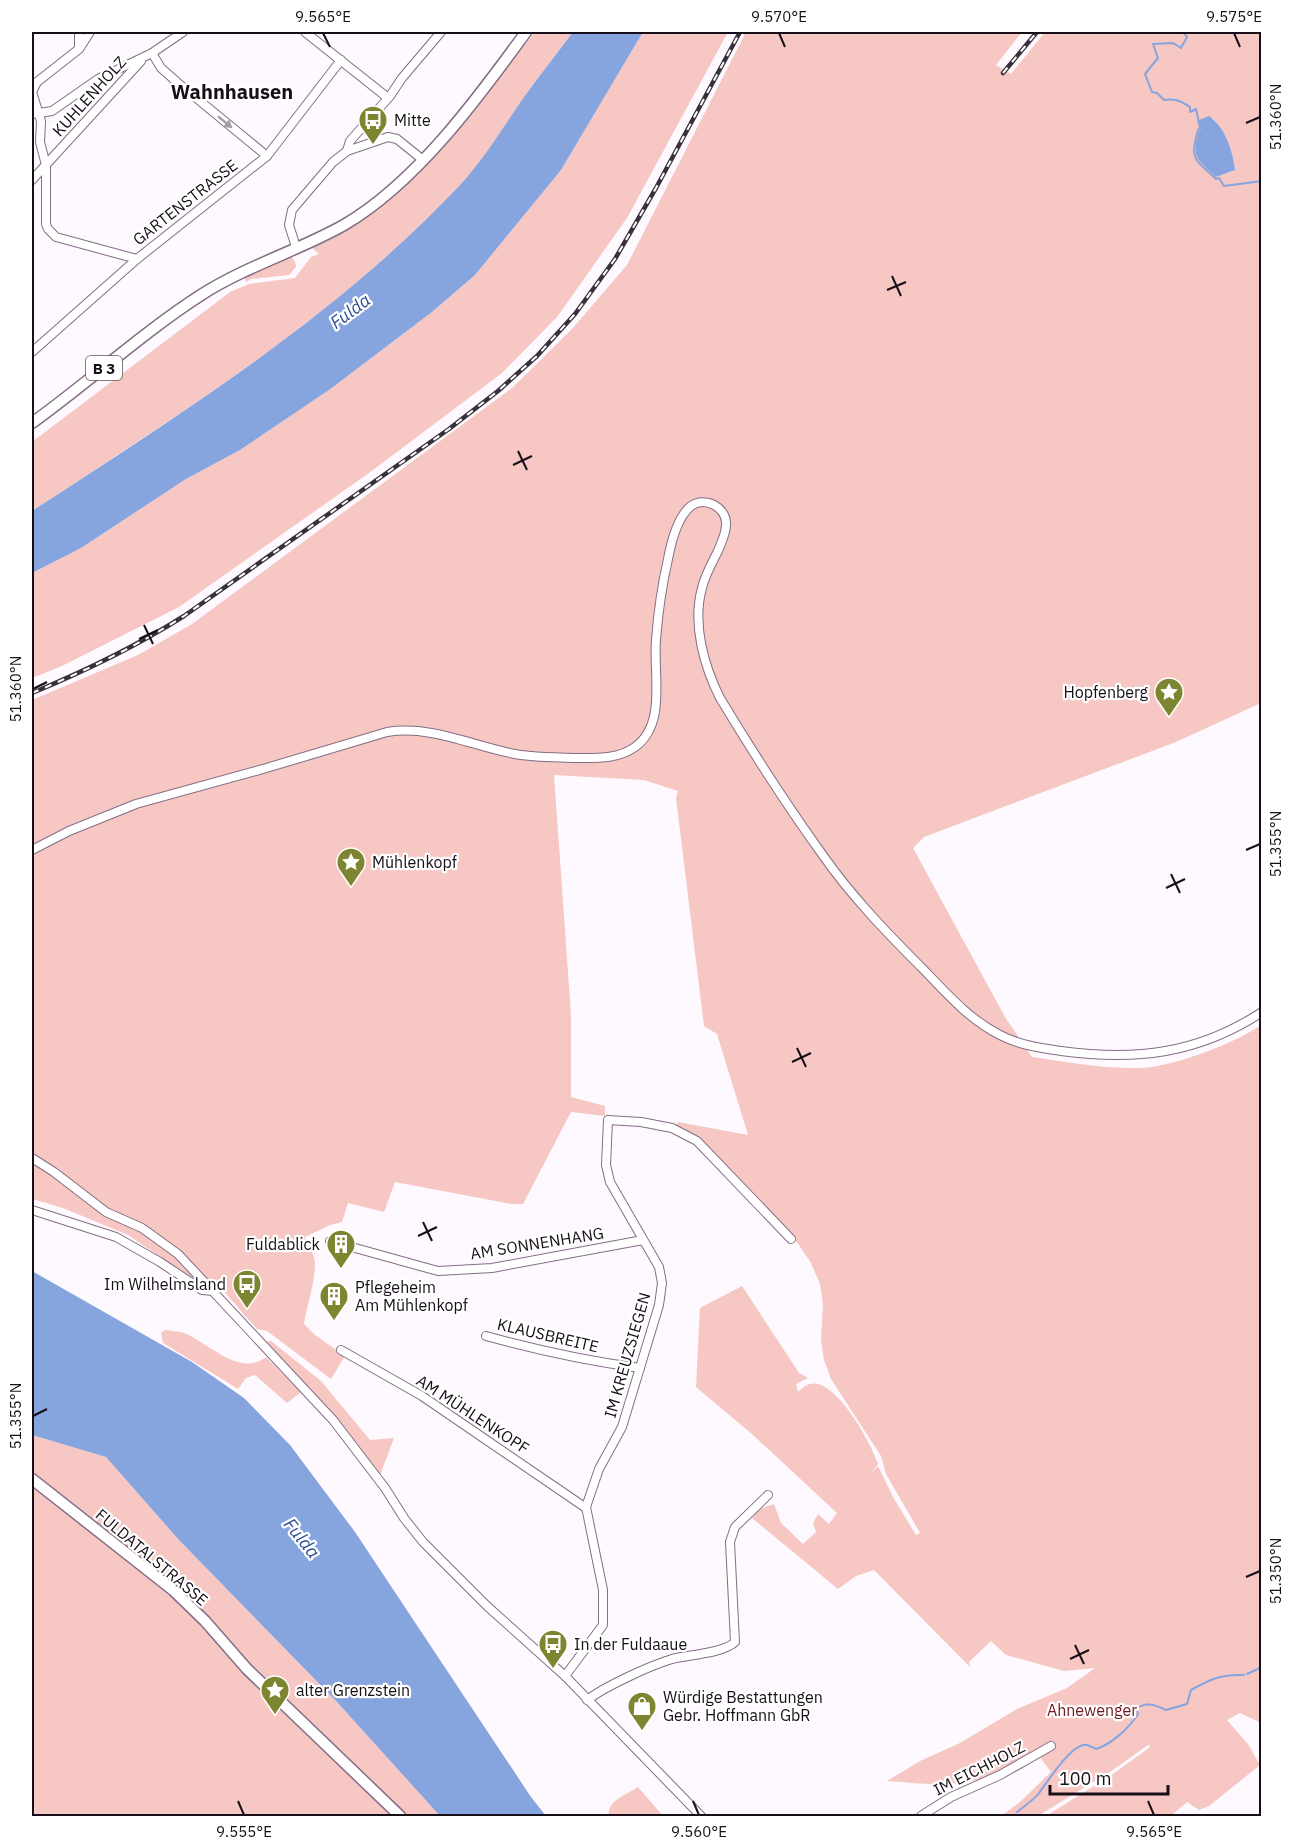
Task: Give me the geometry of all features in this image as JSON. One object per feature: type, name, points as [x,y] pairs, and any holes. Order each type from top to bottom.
[{"type":"main road","name":"B 3","points":[[32,423],[191,301],[241,272],[329,232],[358,216],[386,195],[423,160],[464,113],[526,32]]},
{"type":"main road","name":"FULDATALSTRASSE","points":[[32,1479],[173,1590],[205,1621],[247,1669],[400,1816]]},
{"type":"street","points":[[79,32],[79,49]]},
{"type":"street","points":[[90,32],[79,49],[33,87],[35,114],[41,121],[40,142],[46,165],[46,224],[52,233],[69,241],[136,259]]},
{"type":"street","points":[[35,114],[52,111],[98,79],[152,53],[183,32]]},
{"type":"street","points":[[305,32],[388,98]]},
{"type":"street","points":[[347,152],[350,141],[441,32]]},
{"type":"street","points":[[152,53],[161,68],[267,156]]},
{"type":"street","name":"KUHLENHOLZ","points":[[32,180],[144,57]]},
{"type":"street","name":"GARTENSTRASSE","points":[[32,352],[136,259],[267,156],[342,60]]},
{"type":"street","points":[[296,247],[289,225],[292,210],[333,162],[347,152],[388,137],[397,139],[423,160]]},
{"type":"street","points":[[32,850],[69,831],[136,804],[387,732],[425,731],[515,754],[538,757],[608,758],[625,753],[648,735],[655,710],[656,640],[668,559],[675,534],[688,509],[696,503],[706,501],[722,512],[726,522],[722,541],[703,583],[699,608],[699,623],[708,669],[720,698],[822,855],[857,898],[955,1002],[981,1024],[1017,1042],[1074,1053],[1118,1056],[1154,1054],[1192,1045],[1218,1035],[1262,1012]]},
{"type":"street","name":"IM KREUZSIEGEN","points":[[586,1508],[599,1469],[622,1427],[659,1305],[662,1283],[659,1266],[610,1182],[606,1165],[608,1120],[641,1122],[672,1128],[697,1141],[791,1239]]},
{"type":"street","points":[[32,1158],[106,1212],[142,1228],[178,1254],[333,1420],[385,1488],[404,1518],[442,1563],[565,1676],[701,1816]]},
{"type":"street","points":[[32,1210],[116,1237],[160,1262],[202,1290],[214,1291]]},
{"type":"street","name":"AM SONNENHANG","points":[[330,1241],[438,1271],[492,1268],[644,1240]]},
{"type":"street","name":"KLAUSBREITE","points":[[486,1336],[552,1354],[640,1368]]},
{"type":"street","name":"AM MÜHLENKOPF","points":[[341,1350],[422,1396],[586,1508]]},
{"type":"street","points":[[587,1700],[600,1690],[670,1660],[726,1647],[735,1642],[730,1542],[735,1527],[768,1495]]},
{"type":"street","points":[[565,1676],[603,1625],[603,1590],[586,1508]]},
{"type":"street","name":"IM EICHHOLZ","points":[[921,1816],[951,1797],[1000,1775],[1051,1746]]},
{"type":"green space","points":[[535,32],[573,32],[524,97],[478,164],[412,233],[310,320],[256,360],[32,511],[32,442],[230,292],[249,284],[295,278],[311,257],[319,254],[311,247],[369,214],[425,164]]},
{"type":"green space","points":[[643,32],[728,32],[627,218],[557,317],[502,373],[369,473],[179,607],[62,666],[32,678],[32,573],[81,548],[186,479],[240,450],[329,390],[432,312],[475,275],[561,170]]},
{"type":"green space","name":"Ahnewenger","points":[[746,32],[1022,32],[996,65],[1011,74],[1045,32],[1261,32],[1261,703],[1176,742],[924,837],[913,848],[1005,1017],[1032,1057],[1086,1065],[1152,1067],[1202,1053],[1236,1039],[1261,1025],[1261,1723],[1240,1713],[1227,1720],[1248,1744],[1260,1765],[1209,1806],[1199,1810],[1187,1802],[1171,1816],[1046,1816],[1113,1774],[1150,1747],[1148,1745],[1113,1770],[1038,1816],[1001,1816],[1020,1802],[1051,1772],[1039,1756],[1006,1772],[969,1781],[923,1784],[887,1781],[920,1761],[960,1743],[1017,1709],[1067,1688],[1095,1668],[1064,1671],[1006,1655],[991,1641],[969,1662],[970,1667],[874,1570],[856,1576],[838,1589],[752,1518],[759,1509],[774,1504],[781,1523],[803,1544],[816,1532],[813,1523],[818,1514],[829,1524],[837,1513],[752,1434],[696,1387],[700,1308],[742,1286],[799,1373],[808,1378],[796,1384],[798,1392],[810,1384],[820,1385],[841,1401],[860,1428],[878,1464],[870,1475],[878,1466],[893,1497],[916,1535],[920,1533],[886,1474],[881,1456],[831,1379],[824,1360],[821,1340],[823,1304],[820,1284],[811,1263],[767,1207],[696,1135],[676,1125],[678,1122],[748,1135],[717,1034],[704,1026],[676,798],[678,791],[644,780],[554,775],[571,1015],[571,1097],[605,1106],[605,1116],[571,1112],[523,1204],[511,1204],[395,1182],[384,1212],[348,1203],[342,1222],[305,1237],[314,1257],[315,1271],[304,1324],[315,1335],[345,1356],[331,1379],[267,1331],[257,1329],[219,1286],[189,1276],[128,1235],[63,1208],[32,1199],[32,700],[138,655],[192,624],[512,388],[572,329],[627,265]],"holes":[[[1213,118],[1225,136],[1235,170],[1216,177],[1201,124]]]},
{"type":"green space","points":[[291,256],[296,267],[289,275],[251,279],[246,282],[244,277]]},
{"type":"green space","points":[[165,1330],[184,1333],[235,1361],[256,1362],[266,1357],[301,1392],[287,1403],[255,1375],[246,1378],[238,1389],[163,1343],[161,1333]]},
{"type":"green space","points":[[271,1341],[321,1381],[370,1440],[394,1438],[380,1475],[333,1414],[264,1342]]},
{"type":"green space","points":[[32,1435],[106,1457],[179,1540],[337,1702],[440,1816],[32,1816]]},
{"type":"green space","points":[[638,1787],[663,1816],[609,1816],[614,1802]]},
{"type":"water","name":"Fulda","points":[[573,32],[643,32],[561,170],[475,275],[432,312],[329,390],[240,450],[186,479],[81,548],[32,573],[32,511],[201,400],[310,320],[363,277],[413,232],[469,175]]},
{"type":"water","points":[[1209,116],[1220,126],[1227,140],[1235,170],[1216,177],[1200,162],[1196,153],[1201,129],[1199,120]]},
{"type":"water","name":"Fulda","points":[[32,1271],[192,1362],[244,1398],[290,1445],[355,1532],[531,1797],[546,1816],[440,1816],[337,1702],[179,1540],[106,1457],[32,1435]]},
{"type":"waterway","points":[[1183,32],[1187,37],[1181,48],[1173,43],[1153,44],[1158,58],[1145,74],[1152,92],[1157,93],[1164,100],[1184,103],[1190,107],[1190,112],[1196,109],[1200,128],[1194,153],[1199,163],[1216,179],[1219,178],[1224,186],[1262,181]]},
{"type":"waterway","points":[[1247,1674],[1262,1667]]},
{"type":"waterway","points":[[1017,1812],[1037,1796],[1071,1752],[1083,1745],[1096,1749],[1108,1743],[1130,1725],[1138,1714],[1136,1709],[1144,1705],[1151,1705],[1166,1710],[1187,1704],[1191,1690],[1204,1683],[1222,1676],[1244,1675]]},
{"type":"railway","points":[[32,693],[110,658],[184,616],[449,429],[498,391],[537,356],[575,314],[615,259],[740,32]]},
{"type":"railway","points":[[1003,73],[1037,32]]},
{"type":"place","name":"Mitte","points":[[373,146]]},
{"type":"place","name":"Hopfenberg","points":[[1169,718]]},
{"type":"place","name":"Mühlenkopf","points":[[351,888]]},
{"type":"place","name":"Fuldablick","points":[[341,1270]]},
{"type":"place","name":"Im Wilhelmsland","points":[[247,1310]]},
{"type":"place","name":"Pflegeheim Am Mühlenkopf","points":[[334,1322]]},
{"type":"place","name":"In der Fuldaaue","points":[[553,1670]]},
{"type":"place","name":"alter Grenzstein","points":[[275,1716]]},
{"type":"place","name":"Würdige Bestattungen Gebr. Hoffmann GbR","points":[[642,1732]]},
{"type":"district","name":"Wahnhausen","points":[[232,91]]}]
